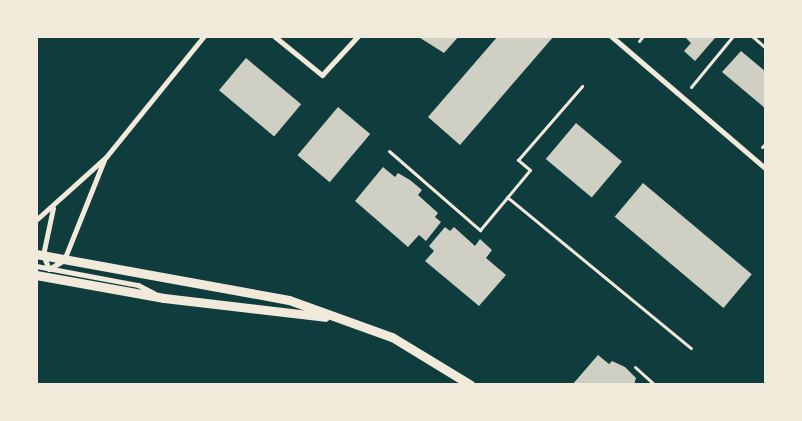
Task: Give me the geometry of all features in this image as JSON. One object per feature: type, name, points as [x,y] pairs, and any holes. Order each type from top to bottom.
[{"type":"street","points":[[36,220],[54,207],[106,157],[204,36]]},
{"type":"street","points":[[274,36],[322,75],[358,36]]},
{"type":"street","points":[[611,36],[766,169]]},
{"type":"street","points":[[49,269],[64,260],[106,157]]},
{"type":"street","points":[[49,269],[40,254],[54,207]]},
{"type":"street","points":[[40,254],[64,260],[289,300],[392,337],[471,385]]},
{"type":"street","points":[[36,266],[138,285],[164,298]]},
{"type":"street","points":[[36,275],[164,298],[287,315],[333,317]]},
{"type":"path","points":[[639,41],[643,36]]},
{"type":"path","points":[[691,87],[733,36]]},
{"type":"path","points":[[752,36],[766,48]]},
{"type":"path","points":[[389,152],[480,230],[530,170],[518,160],[582,86]]},
{"type":"path","points":[[762,147],[766,143]]},
{"type":"path","points":[[508,197],[691,348]]},
{"type":"path","points":[[635,368],[655,385]]},
{"type":"building","points":[[417,36],[459,36],[444,53]]},
{"type":"building","points":[[498,36],[554,36],[460,145],[428,117]]},
{"type":"building","points":[[684,36],[713,36],[715,38],[695,61],[684,51],[691,43]]},
{"type":"building","points":[[741,51],[766,72],[766,109],[722,72]]},
{"type":"building","points":[[246,58],[301,104],[274,136],[219,90]]},
{"type":"building","points":[[338,107],[370,134],[330,182],[298,155]]},
{"type":"building","points":[[576,123],[622,162],[592,198],[546,159]]},
{"type":"building","points":[[383,167],[395,177],[398,173],[410,180],[422,190],[418,195],[438,213],[435,217],[441,222],[426,241],[419,235],[408,247],[355,201]]},
{"type":"building","points":[[643,183],[752,274],[723,308],[615,217]]},
{"type":"building","points":[[445,227],[450,231],[454,227],[475,246],[480,239],[492,250],[486,258],[506,275],[479,306],[425,261],[434,251],[429,246]]},
{"type":"building","points":[[598,355],[609,364],[612,361],[625,367],[636,378],[634,385],[572,385]]}]
